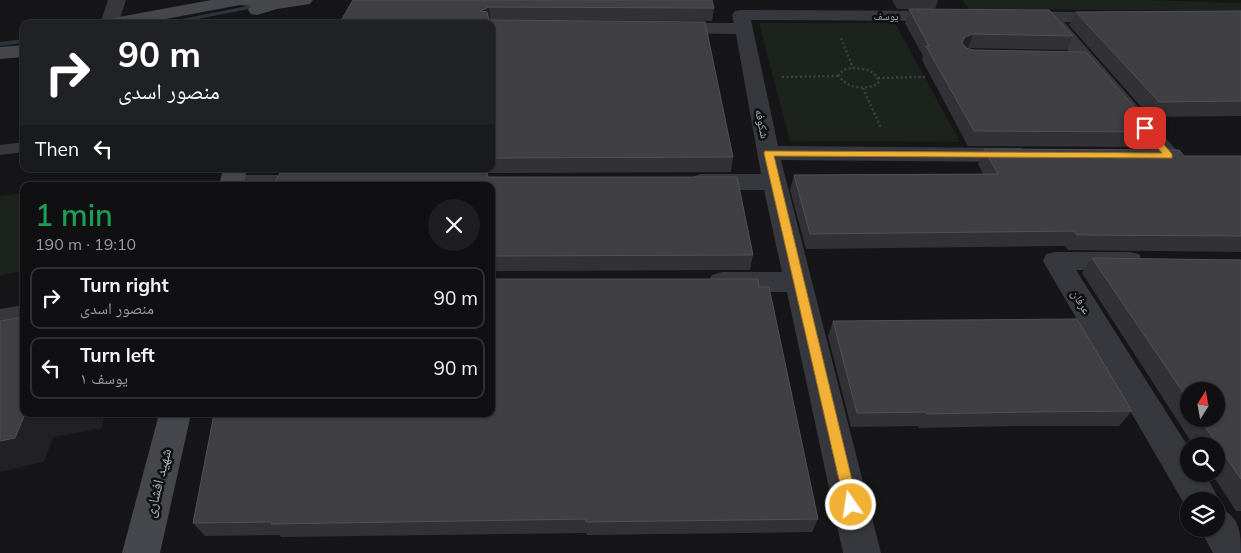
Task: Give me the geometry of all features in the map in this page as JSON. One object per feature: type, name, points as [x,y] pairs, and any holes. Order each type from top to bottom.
[{"type":"street","points":[[110,20],[117,0]]},
{"type":"street","points":[[131,20],[240,0],[274,4]]},
{"type":"street","points":[[222,20],[274,4],[304,0]]},
{"type":"street","points":[[270,20],[274,4]]},
{"type":"street","name":"یوسف","points":[[647,28],[743,22],[960,16]]},
{"type":"street","points":[[1000,16],[1132,17]]},
{"type":"street","points":[[1050,16],[1085,58],[1178,156],[1139,156]]},
{"type":"street","name":"شکوفه","points":[[743,22],[768,153],[862,553]]},
{"type":"street","points":[[0,53],[20,51]]},
{"type":"street","points":[[1056,58],[1085,58]]},
{"type":"street","points":[[768,153],[1040,155]]},
{"type":"street","points":[[232,179],[312,182]]},
{"type":"street","points":[[678,182],[775,182]]},
{"type":"street","name":"عرفان","points":[[1154,262],[1056,261],[1197,492]]},
{"type":"street","points":[[699,282],[798,282]]},
{"type":"street","points":[[0,320],[20,317]]},
{"type":"street","name":"شهید افشاری","points":[[141,553],[174,417]]},
{"type":"street","points":[[1224,537],[1234,553]]},
{"type":"lane","points":[[0,150],[20,148]]},
{"type":"path","points":[[838,32],[853,68]]},
{"type":"path","points":[[839,76],[842,70],[853,68],[866,69],[878,78],[925,77]]},
{"type":"path","points":[[774,78],[839,76]]},
{"type":"path","points":[[839,76],[844,83],[863,88],[878,84],[878,78]]},
{"type":"path","points":[[863,88],[883,133]]},
{"type":"shaded area","points":[[963,0],[1146,0],[1241,3],[1241,11],[969,9]]},
{"type":"shaded area","points":[[759,23],[895,23],[960,142],[790,141]]},
{"type":"shaded area","points":[[20,194],[20,272],[0,275],[0,196]]},
{"type":"building","points":[[353,0],[712,0],[714,8],[489,7],[480,11],[487,12],[489,20],[341,20]]},
{"type":"building","points":[[909,9],[1049,10],[1073,36],[973,34],[965,37],[962,43],[966,48],[973,50],[1086,52],[1156,132],[974,131],[926,46],[929,46]]},
{"type":"building","points":[[1241,11],[1241,101],[1159,102],[1076,12]]},
{"type":"building","points":[[495,20],[705,22],[733,157],[495,158]]},
{"type":"building","points":[[984,149],[1179,150],[1184,156],[1241,156],[1241,236],[1077,235],[1074,231],[810,234],[794,175],[998,174]]},
{"type":"building","points":[[280,173],[487,173],[488,177],[737,177],[753,255],[495,256],[495,182],[275,182]]},
{"type":"building","points":[[1092,258],[1241,260],[1241,479],[1225,456],[1225,437],[1212,437],[1206,428],[1225,428],[1225,382],[1180,382],[1180,388]]},
{"type":"building","points":[[495,279],[758,279],[759,287],[769,287],[818,519],[586,522],[586,519],[271,524],[272,522],[193,523],[213,417],[495,417]]},
{"type":"building","points":[[20,318],[20,417],[24,417],[15,438],[0,441],[0,321]]},
{"type":"building","points":[[1077,319],[1132,411],[927,414],[926,412],[857,413],[833,321]]},
{"type":"waterway","points":[[182,20],[252,7]]},
{"type":"waterway","points":[[0,44],[20,42]]},
{"type":"route","points":[[851,505],[768,153],[1169,156],[1145,128]]}]
